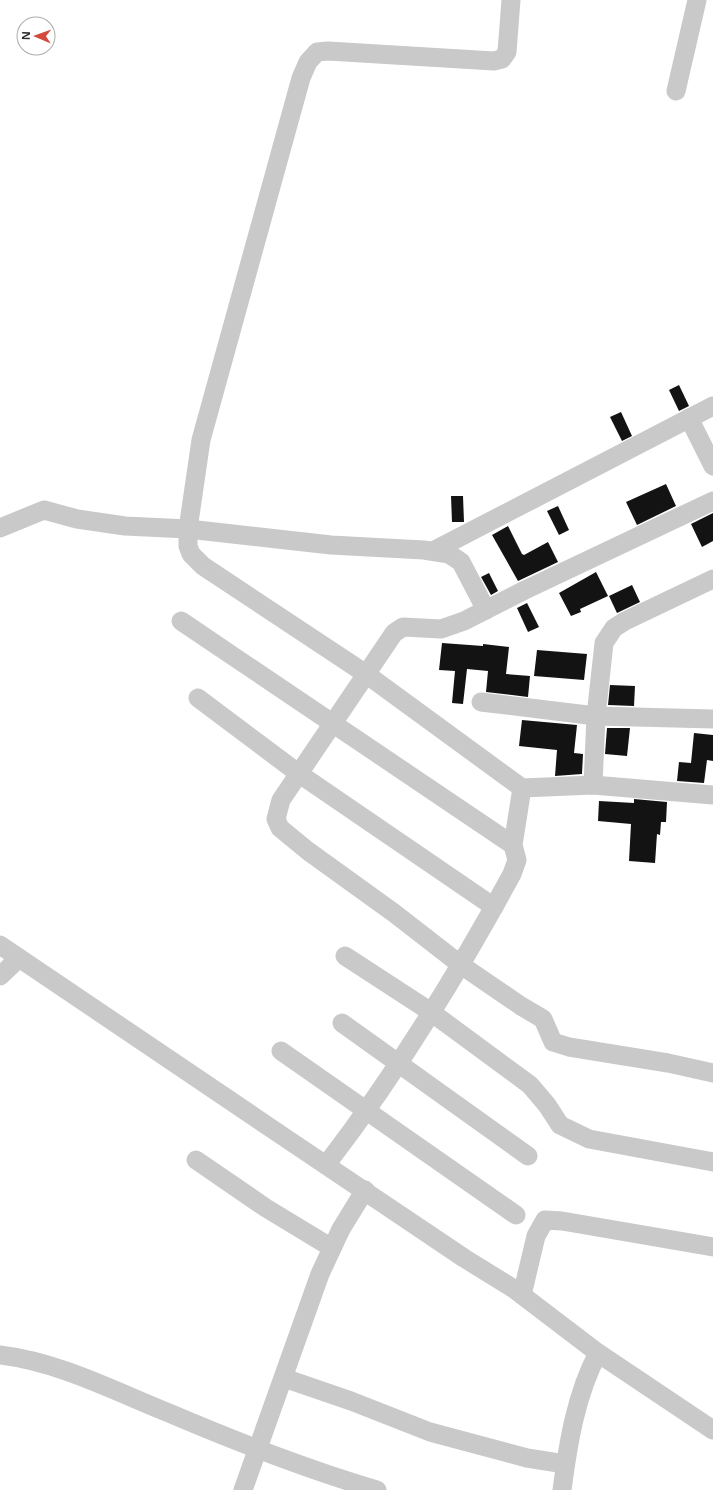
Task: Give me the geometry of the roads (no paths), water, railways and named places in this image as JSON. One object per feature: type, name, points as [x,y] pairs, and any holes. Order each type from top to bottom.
[{"type":"street","points":[[510,0],[507,52],[502,59],[494,61],[328,51],[317,52],[308,62],[301,78],[201,440],[188,529],[188,550],[199,563],[366,674],[522,788],[593,786],[713,795]]},
{"type":"street","points":[[676,90],[697,0]]},
{"type":"street","points":[[433,551],[713,406]]},
{"type":"street","points":[[689,418],[713,466]]},
{"type":"street","points":[[713,501],[464,621],[441,629],[400,628],[394,633],[298,773],[281,800],[276,818],[280,828],[308,852],[394,913],[461,965],[521,1006],[543,1019],[547,1032],[553,1042],[569,1047],[668,1063],[713,1073]]},
{"type":"street","points":[[0,528],[44,510],[77,519],[125,526],[188,529],[331,545],[433,551],[449,554],[461,562],[486,610]]},
{"type":"street","points":[[593,786],[596,716],[604,643],[614,628],[625,621],[713,579]]},
{"type":"street","points":[[181,621],[513,845]]},
{"type":"street","points":[[198,698],[298,773],[494,907]]},
{"type":"street","points":[[481,702],[596,716],[713,720]]},
{"type":"street","points":[[326,1165],[368,1110],[399,1063],[461,965],[512,874],[517,860],[513,845],[522,788]]},
{"type":"street","points":[[0,946],[522,1295],[598,1352],[713,1430]]},
{"type":"street","points":[[345,956],[431,1012],[530,1085],[547,1105],[560,1125],[590,1139],[713,1162]]},
{"type":"street","points":[[0,976],[19,958]]},
{"type":"street","points":[[342,1023],[528,1156]]},
{"type":"street","points":[[282,1051],[516,1215]]},
{"type":"street","points":[[196,1160],[266,1208],[332,1248]]},
{"type":"street","points":[[243,1490],[259,1450],[317,1282],[332,1248],[364,1190]]},
{"type":"street","points":[[522,1295],[536,1236],[544,1220],[562,1221],[713,1248]]},
{"type":"street","points":[[562,1490],[565,1464],[582,1388],[588,1371],[598,1352]]},
{"type":"street","points":[[0,1355],[29,1359],[83,1377],[259,1450],[377,1490]]},
{"type":"street","points":[[284,1378],[351,1401],[430,1432],[527,1458],[565,1464]]}]
